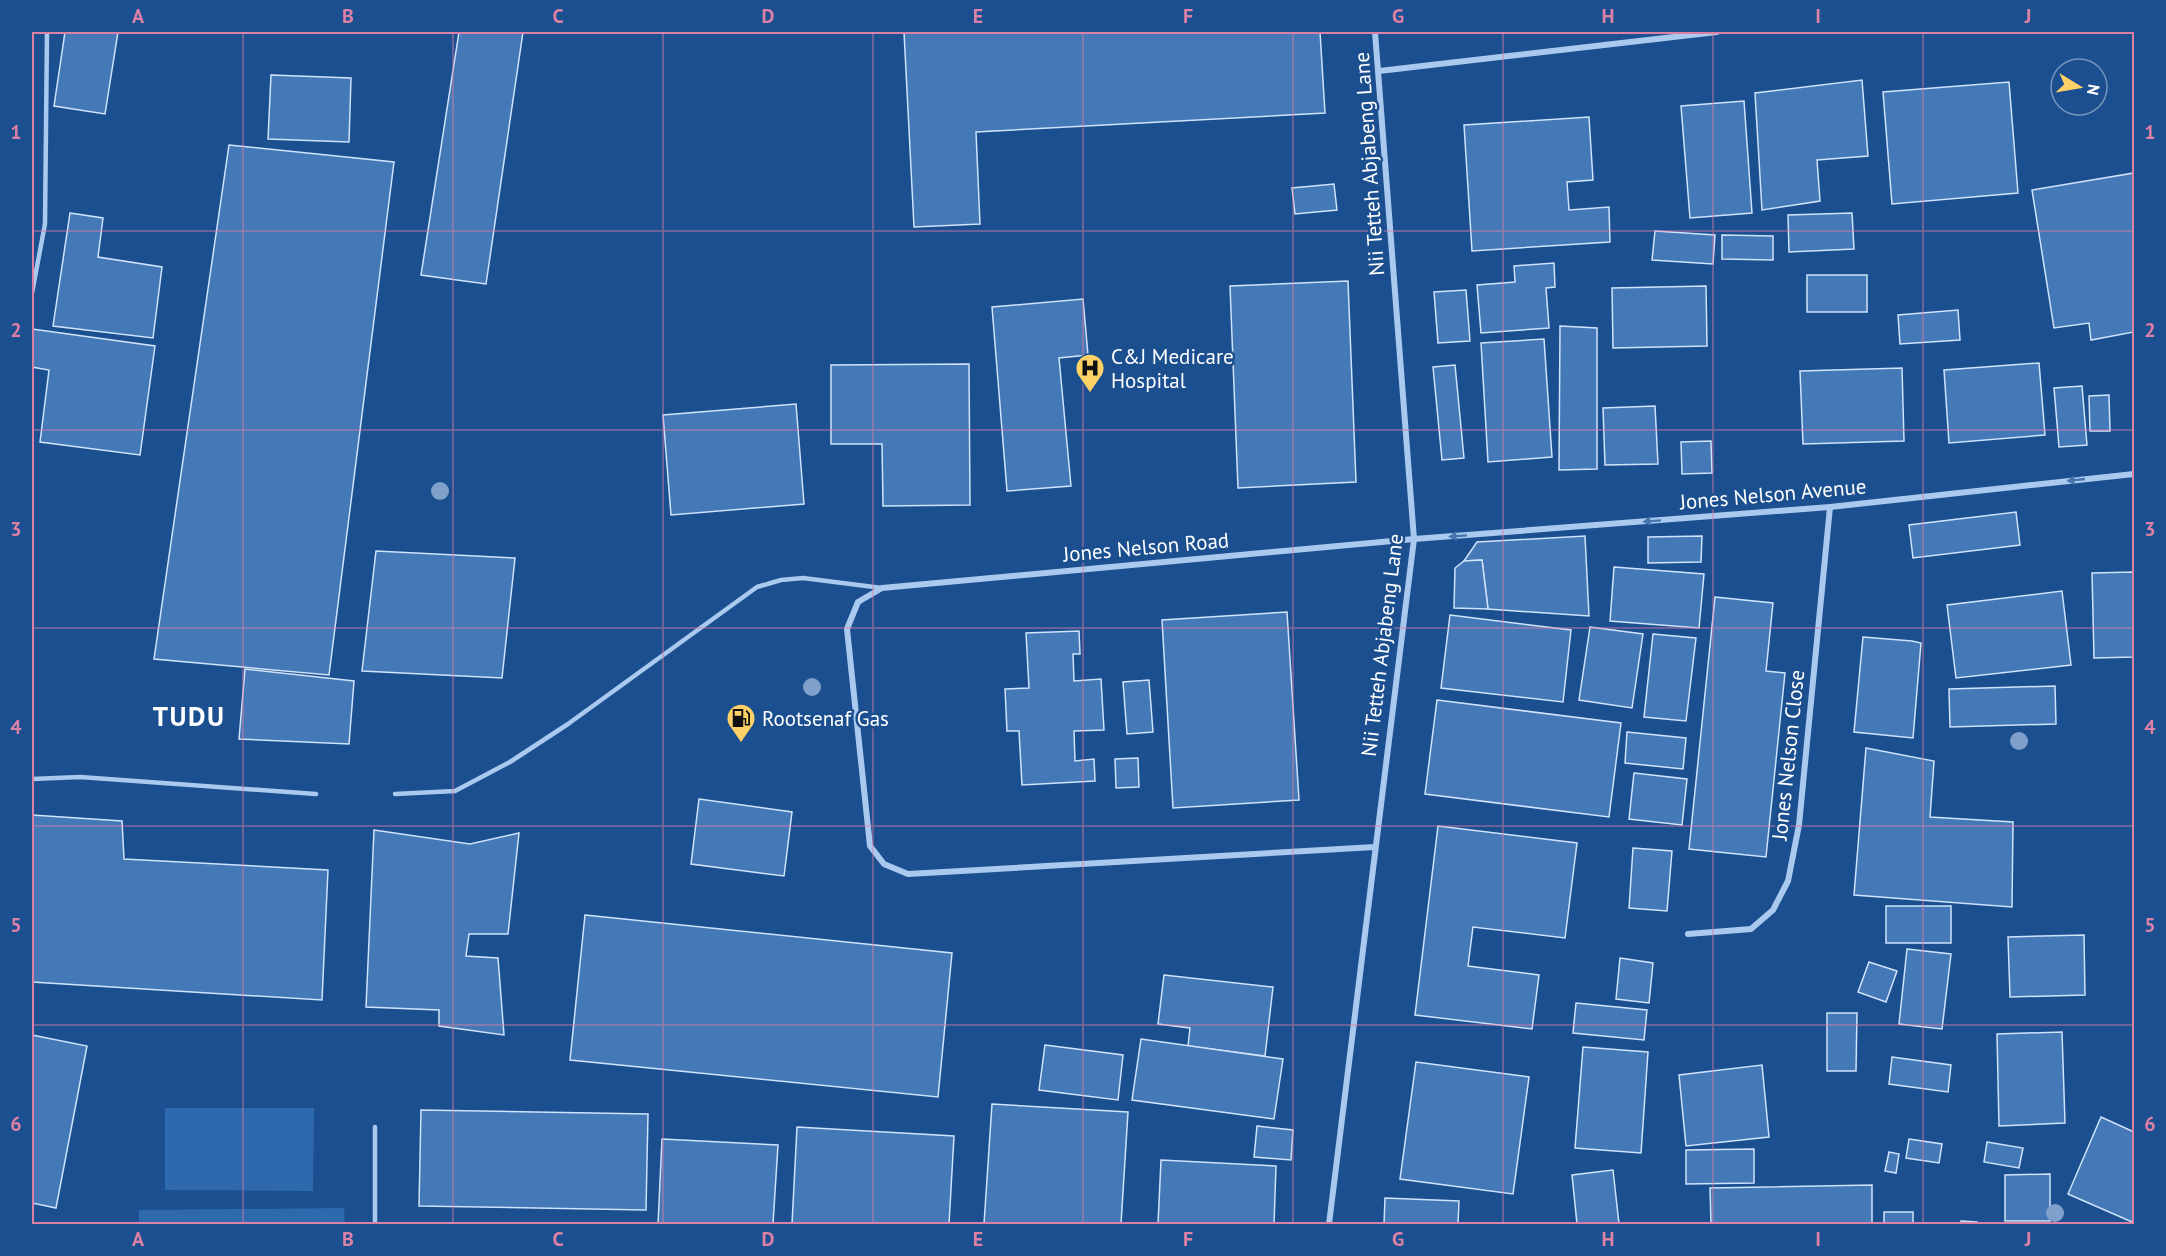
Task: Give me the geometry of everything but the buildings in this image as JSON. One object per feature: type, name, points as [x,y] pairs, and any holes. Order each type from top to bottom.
[{"type":"street","name":"Nii Tetteh Abjabeng Lane","points":[[1329,1224],[1414,539],[1375,32]]},
{"type":"street","points":[[1379,70],[1717,32]]},
{"type":"street","name":"Jones Nelson Avenue","points":[[1414,539],[1830,507],[2134,474]]},
{"type":"street","name":"Jones Nelson Close","points":[[1688,934],[1751,929],[1773,910],[1788,881],[1799,825],[1830,507]]},
{"type":"street","name":"Jones Nelson Road","points":[[882,588],[1414,539]]},
{"type":"street","points":[[882,588],[858,602],[846,629],[870,846],[884,864],[908,874],[1375,847]]},
{"type":"lane","points":[[32,293],[45,224],[47,32]]},
{"type":"lane","points":[[395,794],[454,791],[510,762],[568,724],[757,587],[781,580],[803,578],[882,588]]},
{"type":"lane","points":[[32,779],[80,777],[316,794]]},
{"type":"lane","points":[[375,1127],[375,1224]]},
{"type":"shaded area","points":[[165,1108],[314,1108],[313,1191],[165,1190]]},
{"type":"shaded area","points":[[344,1208],[345,1224],[139,1224],[139,1210]]},
{"type":"place","name":"C&J Medicare Hospital","points":[[1090,394]]},
{"type":"place","name":"Rootsenaf Gas","points":[[741,744]]},
{"type":"district","name":"TUDU","points":[[189,716]]}]
